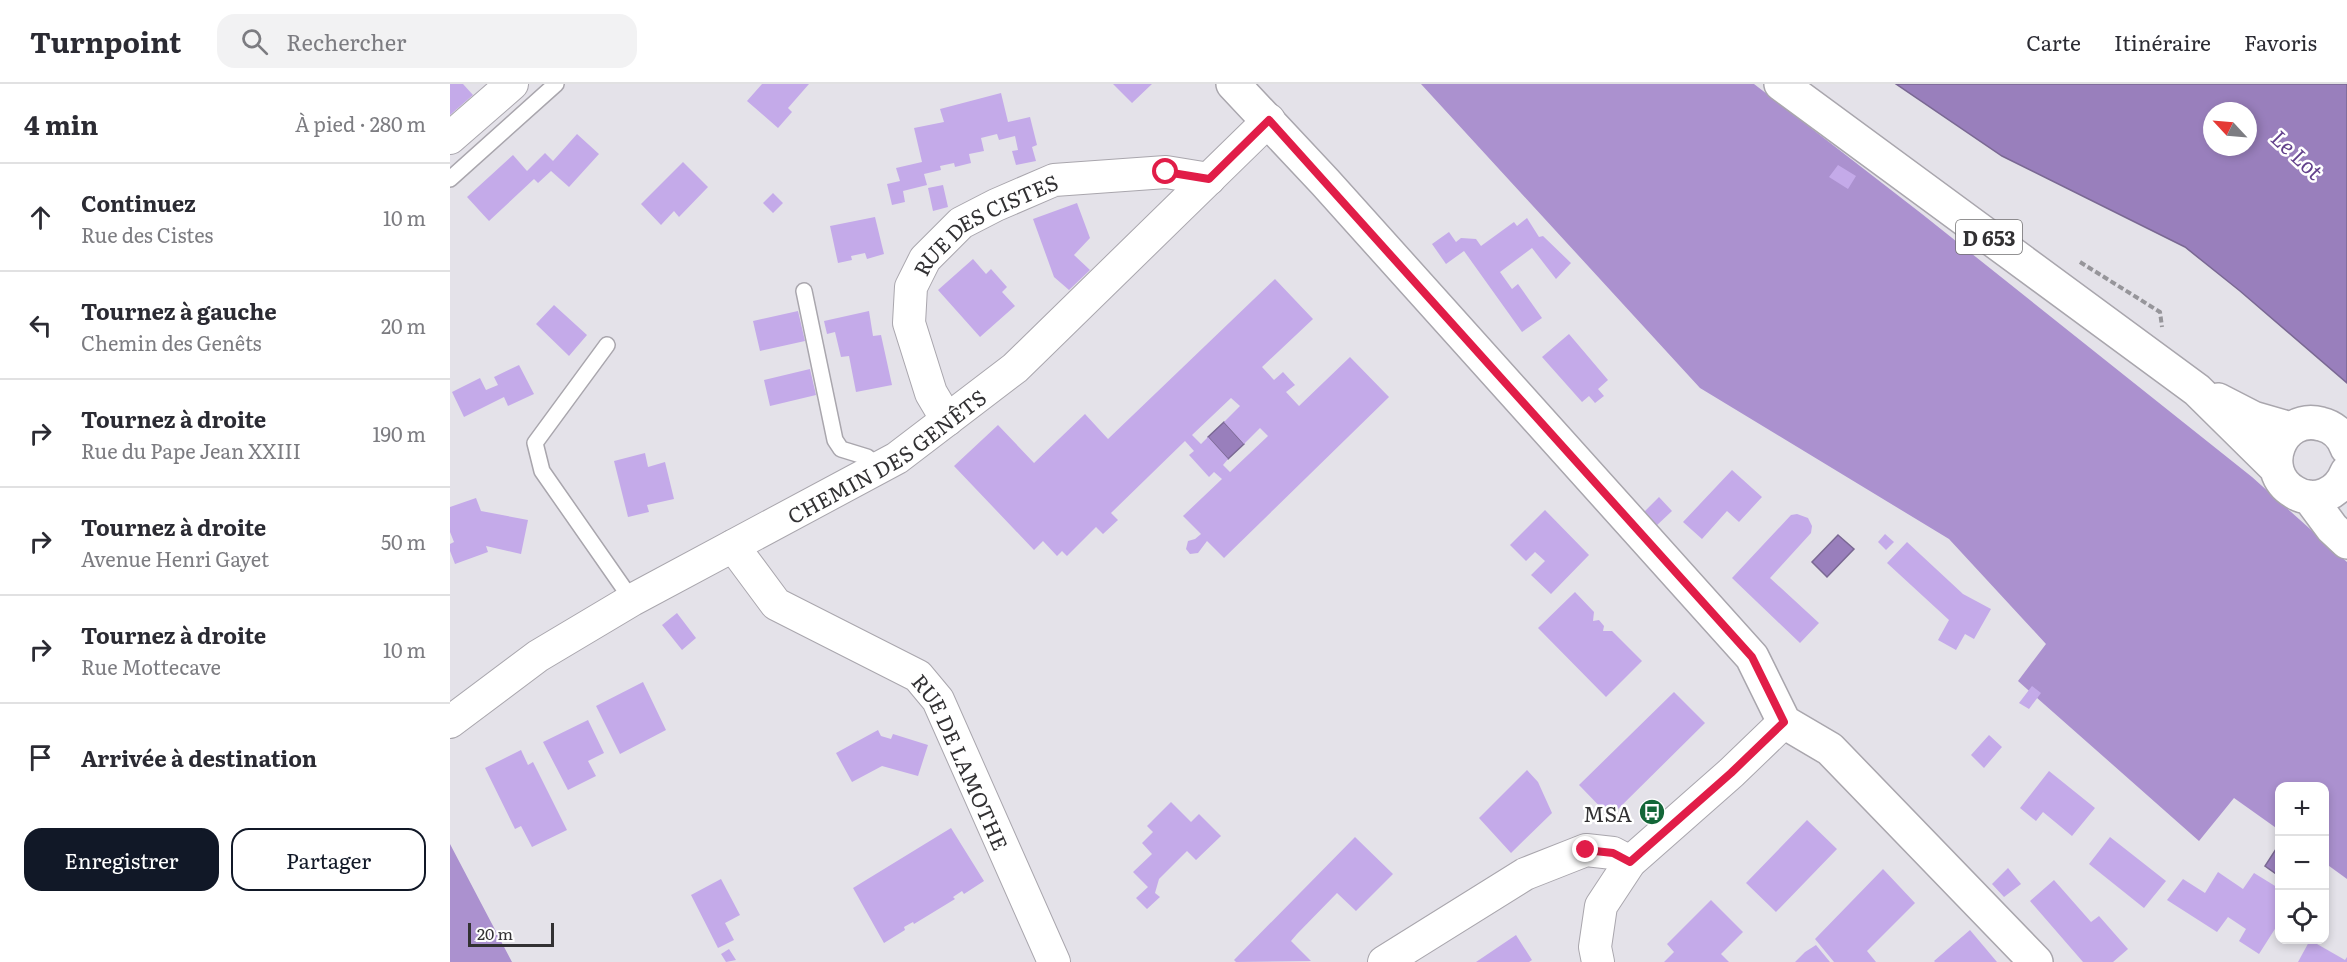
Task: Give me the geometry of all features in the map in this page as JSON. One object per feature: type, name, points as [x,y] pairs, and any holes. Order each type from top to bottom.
[{"type":"street","points":[[450,138],[512,84]]},
{"type":"street","points":[[1233,84],[1269,120],[1752,657],[1784,722],[1830,749],[2036,962]]},
{"type":"street","name":"D 653","points":[[1781,84],[2197,390],[2276,468]]},
{"type":"street","name":"CHEMIN DES GENÊTS","points":[[450,722],[538,656],[632,600],[897,458],[1015,368],[1269,120]]},
{"type":"street","name":"RUE DES CISTES","points":[[947,420],[932,393],[909,323],[911,287],[925,259],[961,223],[1054,180],[1166,172],[1209,179]]},
{"type":"street","name":"D 653","points":[[2197,390],[2253,418],[2291,429]]},
{"type":"street","points":[[2340,470],[2298,495],[2287,488],[2280,479],[2276,468],[2277,446],[2291,429],[2303,424],[2315,423],[2337,432],[2340,470],[2332,528],[2347,542]]},
{"type":"street","name":"RUE DE LAMOTHE","points":[[733,546],[776,604],[918,676],[938,700],[1054,962]]},
{"type":"street","points":[[1598,962],[1595,947],[1600,906],[1630,862],[1731,773],[1784,722]]},
{"type":"street","points":[[1384,962],[1525,874],[1586,850],[1613,853],[1630,862]]},
{"type":"lane","points":[[450,179],[556,84]]},
{"type":"lane","points":[[804,291],[835,440],[841,449],[867,457],[880,467]]},
{"type":"lane","points":[[607,345],[535,443],[542,471],[632,600]]},
{"type":"shaded area","points":[[1421,84],[1754,84],[1922,214],[2252,477],[2347,562],[2347,879],[2329,866],[2329,782],[2275,782],[2275,827],[2234,798],[2199,841],[2018,681],[2046,644],[1949,539],[1700,388]]},
{"type":"shaded area","points":[[450,844],[512,962],[450,962]]},
{"type":"water","name":"Le Lot","points":[[1896,84],[2347,84],[2347,383],[2185,247],[2002,156]]},
{"type":"water","points":[[1224,422],[1244,444],[1228,459],[1208,437]]},
{"type":"water","points":[[1838,535],[1854,549],[1827,577],[1812,562]]},
{"type":"water","points":[[2275,851],[2275,873],[2265,866]]},
{"type":"building","points":[[450,84],[463,84],[473,95],[450,115]]},
{"type":"building","points":[[762,84],[809,84],[788,108],[792,112],[778,128],[747,101]]},
{"type":"building","points":[[1113,84],[1152,84],[1132,103]]},
{"type":"building","points":[[1001,93],[1008,122],[1030,117],[1037,145],[1032,147],[1036,161],[1016,165],[1012,151],[1018,150],[1015,136],[999,140],[997,134],[981,138],[984,151],[969,154],[971,163],[955,167],[954,163],[940,166],[941,170],[924,174],[927,185],[903,191],[905,202],[892,205],[887,184],[900,181],[896,168],[922,162],[914,128],[944,122],[940,109]]},
{"type":"building","points":[[577,134],[599,154],[569,187],[551,171],[538,183],[534,179],[489,221],[467,197],[513,155],[527,171],[545,153],[553,161]]},
{"type":"building","points":[[683,162],[708,187],[679,217],[674,211],[661,225],[641,204]]},
{"type":"building","points":[[1838,165],[1856,176],[1848,189],[1829,177]]},
{"type":"building","points":[[943,185],[948,207],[933,211],[928,188]]},
{"type":"building","points":[[773,193],[783,203],[773,213],[763,203]]},
{"type":"building","points":[[1077,203],[1090,238],[1074,255],[1090,270],[1069,290],[1054,277],[1033,219]]},
{"type":"building","points":[[875,217],[884,254],[867,259],[865,253],[851,256],[852,260],[838,263],[830,226]]},
{"type":"building","points":[[1527,218],[1539,237],[1543,236],[1571,263],[1556,279],[1532,248],[1500,272],[1512,289],[1518,284],[1542,318],[1522,332],[1464,251],[1446,264],[1432,244],[1449,232],[1456,242],[1461,238],[1476,239],[1481,246],[1514,222],[1517,226]]},
{"type":"building","points":[[973,259],[986,274],[991,269],[1007,287],[1002,292],[1015,306],[980,337],[938,290]]},
{"type":"building","points":[[1275,279],[1313,319],[1262,367],[1274,380],[1283,372],[1295,385],[1286,392],[1299,406],[1350,357],[1389,397],[1224,558],[1207,541],[1198,553],[1190,554],[1186,549],[1188,541],[1201,534],[1183,516],[1222,479],[1214,472],[1209,477],[1189,455],[1194,451],[1185,441],[1111,513],[1118,520],[1103,534],[1096,527],[1067,556],[1062,551],[1057,556],[1043,541],[1034,550],[954,466],[998,425],[1034,463],[1085,414],[1108,439]],"holes":[[[1231,398],[1240,406],[1224,422],[1244,444],[1260,428],[1268,436],[1230,472],[1223,465],[1228,459],[1208,437],[1201,444],[1192,435]]]},
{"type":"building","points":[[554,305],[587,335],[569,356],[536,324]]},
{"type":"building","points":[[798,311],[805,341],[760,351],[753,321]]},
{"type":"building","points":[[869,311],[873,336],[881,335],[892,385],[856,392],[849,356],[841,357],[835,332],[827,334],[824,321]]},
{"type":"building","points":[[1569,334],[1608,380],[1598,389],[1604,396],[1595,403],[1589,396],[1582,402],[1542,357]]},
{"type":"building","points":[[519,365],[534,394],[508,406],[504,397],[464,417],[452,392],[480,378],[486,390],[498,385],[494,377]]},
{"type":"building","points":[[810,369],[816,395],[770,406],[764,380]]},
{"type":"building","points":[[645,453],[648,467],[665,462],[674,499],[647,505],[649,512],[628,517],[614,461]]},
{"type":"building","points":[[1732,470],[1762,497],[1739,522],[1727,511],[1702,539],[1683,522]]},
{"type":"building","points":[[1659,497],[1672,511],[1655,527],[1643,513]]},
{"type":"building","points":[[476,498],[481,511],[528,520],[521,554],[486,546],[488,552],[455,564],[450,551],[450,544],[454,542],[450,532],[450,507]]},
{"type":"building","points":[[1545,510],[1589,555],[1551,594],[1531,575],[1545,561],[1535,552],[1526,561],[1510,545]]},
{"type":"building","points":[[1797,514],[1808,518],[1812,526],[1811,533],[1770,578],[1819,623],[1800,643],[1732,578],[1791,515]]},
{"type":"building","points":[[1885,534],[1894,542],[1886,550],[1878,542]]},
{"type":"building","points":[[1907,542],[1963,594],[1991,609],[1974,639],[1965,634],[1956,650],[1938,640],[1949,620],[1887,563]]},
{"type":"building","points":[[1575,592],[1594,612],[1593,621],[1599,620],[1604,626],[1603,631],[1612,631],[1642,661],[1606,697],[1538,628]]},
{"type":"building","points":[[677,613],[696,638],[682,650],[662,625]]},
{"type":"building","points":[[643,682],[666,730],[620,754],[596,706]]},
{"type":"building","points":[[2032,686],[2041,693],[2029,709],[2019,703]]},
{"type":"building","points":[[1674,692],[1705,723],[1610,817],[1579,785]]},
{"type":"building","points":[[588,720],[604,753],[588,761],[596,776],[568,790],[543,742]]},
{"type":"building","points":[[878,730],[881,736],[891,739],[893,734],[928,745],[918,776],[882,766],[852,782],[836,753]]},
{"type":"building","points":[[1989,735],[2002,747],[1984,768],[1971,755]]},
{"type":"building","points":[[521,750],[528,765],[533,762],[567,830],[532,847],[521,826],[515,829],[485,768]]},
{"type":"building","points":[[1527,770],[1538,782],[1552,813],[1511,853],[1479,818]]},
{"type":"building","points":[[2049,771],[2095,808],[2072,836],[2043,812],[2036,821],[2020,808]]},
{"type":"building","points":[[1171,802],[1191,822],[1199,814],[1221,836],[1196,860],[1187,851],[1159,879],[1155,893],[1160,897],[1147,909],[1136,898],[1148,887],[1133,872],[1152,854],[1142,843],[1153,832],[1147,826]]},
{"type":"building","points":[[1807,820],[1837,849],[1776,912],[1746,883]]},
{"type":"building","points":[[951,828],[984,881],[964,894],[962,891],[953,897],[955,899],[914,924],[913,922],[904,927],[905,930],[884,943],[853,888]]},
{"type":"building","points":[[1355,837],[1393,874],[1356,911],[1337,893],[1297,934],[1291,941],[1311,961],[1236,962],[1234,960]]},
{"type":"building","points":[[2110,837],[2166,881],[2144,908],[2089,864]]},
{"type":"building","points":[[2008,868],[2021,884],[2004,897],[1992,884]]},
{"type":"building","points":[[1883,869],[1915,903],[1867,951],[1876,962],[1834,962],[1815,939]]},
{"type":"building","points":[[2218,872],[2243,889],[2254,873],[2275,886],[2275,929],[2259,954],[2239,941],[2246,929],[2228,917],[2217,932],[2167,900],[2183,879],[2205,893]]},
{"type":"building","points":[[721,879],[740,915],[725,923],[734,940],[718,948],[691,895]]},
{"type":"building","points":[[2054,880],[2091,922],[2099,916],[2128,949],[2113,962],[2083,962],[2030,901]]},
{"type":"building","points":[[1711,900],[1743,932],[1721,954],[1729,962],[1664,962],[1674,952],[1667,944]]},
{"type":"building","points":[[1970,930],[1997,962],[1934,961]]},
{"type":"building","points":[[1516,935],[1532,960],[1529,962],[1476,962]]},
{"type":"building","points":[[2308,944],[2317,944],[2345,960],[2347,957],[2347,962],[2298,962]]},
{"type":"building","points":[[1816,945],[1830,962],[1795,962],[1805,952]]},
{"type":"building","points":[[729,949],[736,960],[726,962],[721,954]]},
{"type":"place","name":"MSA","points":[[1652,812]]},
{"type":"route","points":[[1166,172],[1209,179],[1269,120],[1752,657],[1784,722],[1731,773],[1630,862],[1613,853],[1586,850]]}]
